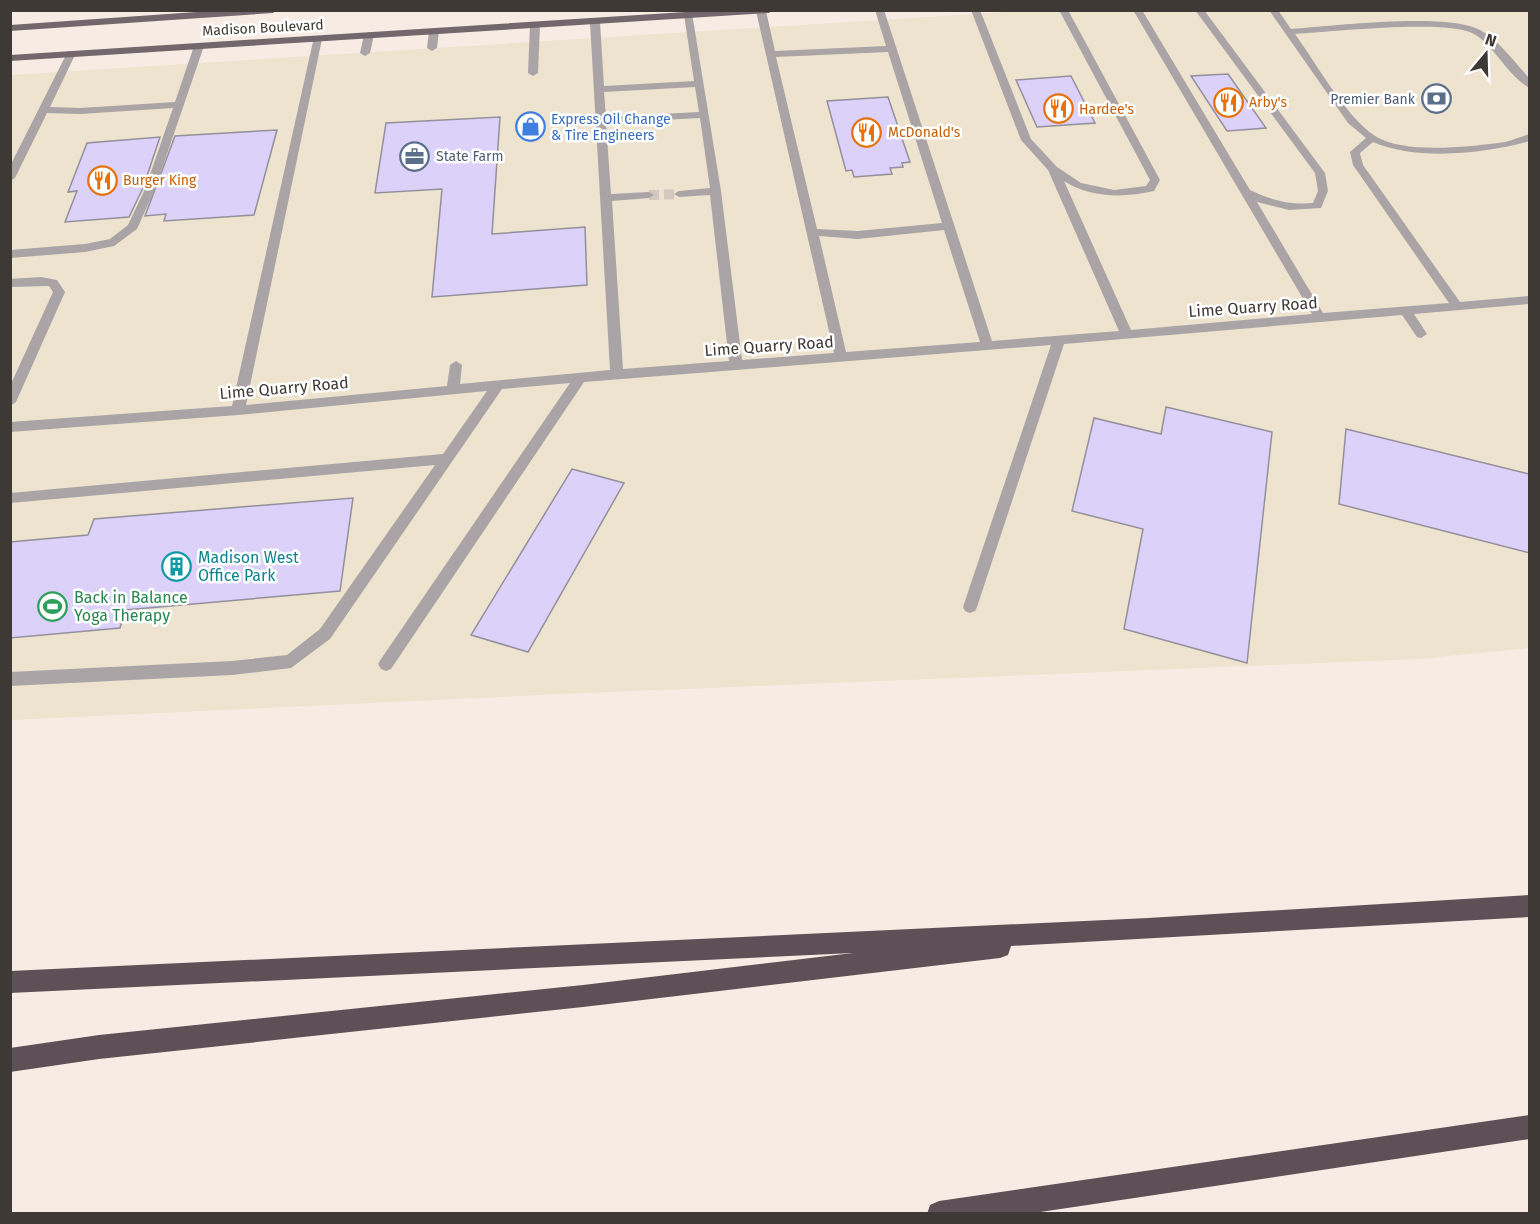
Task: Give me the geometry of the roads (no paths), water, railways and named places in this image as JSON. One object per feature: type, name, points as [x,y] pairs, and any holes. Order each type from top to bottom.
[{"type":"highway","points":[[10,982],[1148,929],[1530,906]]},
{"type":"highway","points":[[10,1060],[99,1047],[571,997],[1148,929]]},
{"type":"highway","points":[[939,1214],[1530,1127]]},
{"type":"main road","name":"Madison Boulevard","points":[[10,28],[273,10]]},
{"type":"main road","name":"Madison Boulevard","points":[[10,58],[595,22],[619,15],[689,15],[769,10]]},
{"type":"street","points":[[879,10],[987,345]]},
{"type":"street","points":[[975,10],[1026,140],[1053,169],[1077,185],[1113,193],[1150,189],[1155,180],[1063,10]]},
{"type":"street","points":[[1137,10],[1320,318]]},
{"type":"street","points":[[1199,10],[1320,173],[1323,191],[1317,206],[1290,209],[1265,204],[1244,192]]},
{"type":"street","points":[[1273,10],[1352,121],[1372,138],[1395,148],[1417,151],[1502,146],[1530,137]]},
{"type":"street","points":[[761,11],[841,357]]},
{"type":"street","points":[[689,15],[716,191],[736,365]]},
{"type":"street","points":[[595,22],[617,374]]},
{"type":"street","points":[[533,73],[535,25]]},
{"type":"street","points":[[1289,32],[1433,25],[1459,26],[1476,32],[1530,85]]},
{"type":"street","points":[[432,48],[434,31]]},
{"type":"street","points":[[365,52],[369,35]]},
{"type":"street","points":[[238,410],[317,39]]},
{"type":"street","points":[[10,254],[85,248],[114,242],[133,227],[150,189],[199,46]]},
{"type":"street","points":[[772,54],[891,49]]},
{"type":"street","points":[[10,178],[71,53]]},
{"type":"street","points":[[599,89],[700,84]]},
{"type":"street","points":[[44,110],[80,111],[179,105]]},
{"type":"street","points":[[601,120],[704,115]]},
{"type":"street","points":[[1372,138],[1355,152],[1358,165],[1457,306]]},
{"type":"street","points":[[1053,169],[1125,333]]},
{"type":"street","points":[[679,194],[716,191]]},
{"type":"street","points":[[605,198],[649,195]]},
{"type":"street","points":[[812,232],[858,235],[948,226]]},
{"type":"street","points":[[10,283],[41,281],[53,283],[59,291],[10,402]]},
{"type":"street","name":"Lime Quarry Road","points":[[10,427],[238,410],[617,374],[1059,340],[1530,300]]},
{"type":"street","points":[[1406,311],[1421,334]]},
{"type":"street","points":[[970,607],[1059,340]]},
{"type":"street","points":[[453,389],[456,365]]},
{"type":"street","points":[[386,664],[580,378]]},
{"type":"street","points":[[10,679],[232,668],[291,661],[325,634],[499,384]]},
{"type":"street","points":[[10,498],[447,459]]},
{"type":"tunnel","points":[[649,195],[679,194]]},
{"type":"place","name":"Premier Bank","points":[[1436,99]]},
{"type":"place","name":"Arby's","points":[[1228,102]]},
{"type":"place","name":"Hardee's","points":[[1058,109]]},
{"type":"place","name":"Express Oil Change & Tire Engineers","points":[[530,127]]},
{"type":"place","name":"McDonald's","points":[[867,132]]},
{"type":"place","name":"State Farm","points":[[415,156]]},
{"type":"place","name":"Burger King","points":[[102,180]]},
{"type":"place","name":"Madison West Office Park","points":[[177,566]]},
{"type":"place","name":"Back in Balance Yoga Therapy","points":[[53,606]]}]
